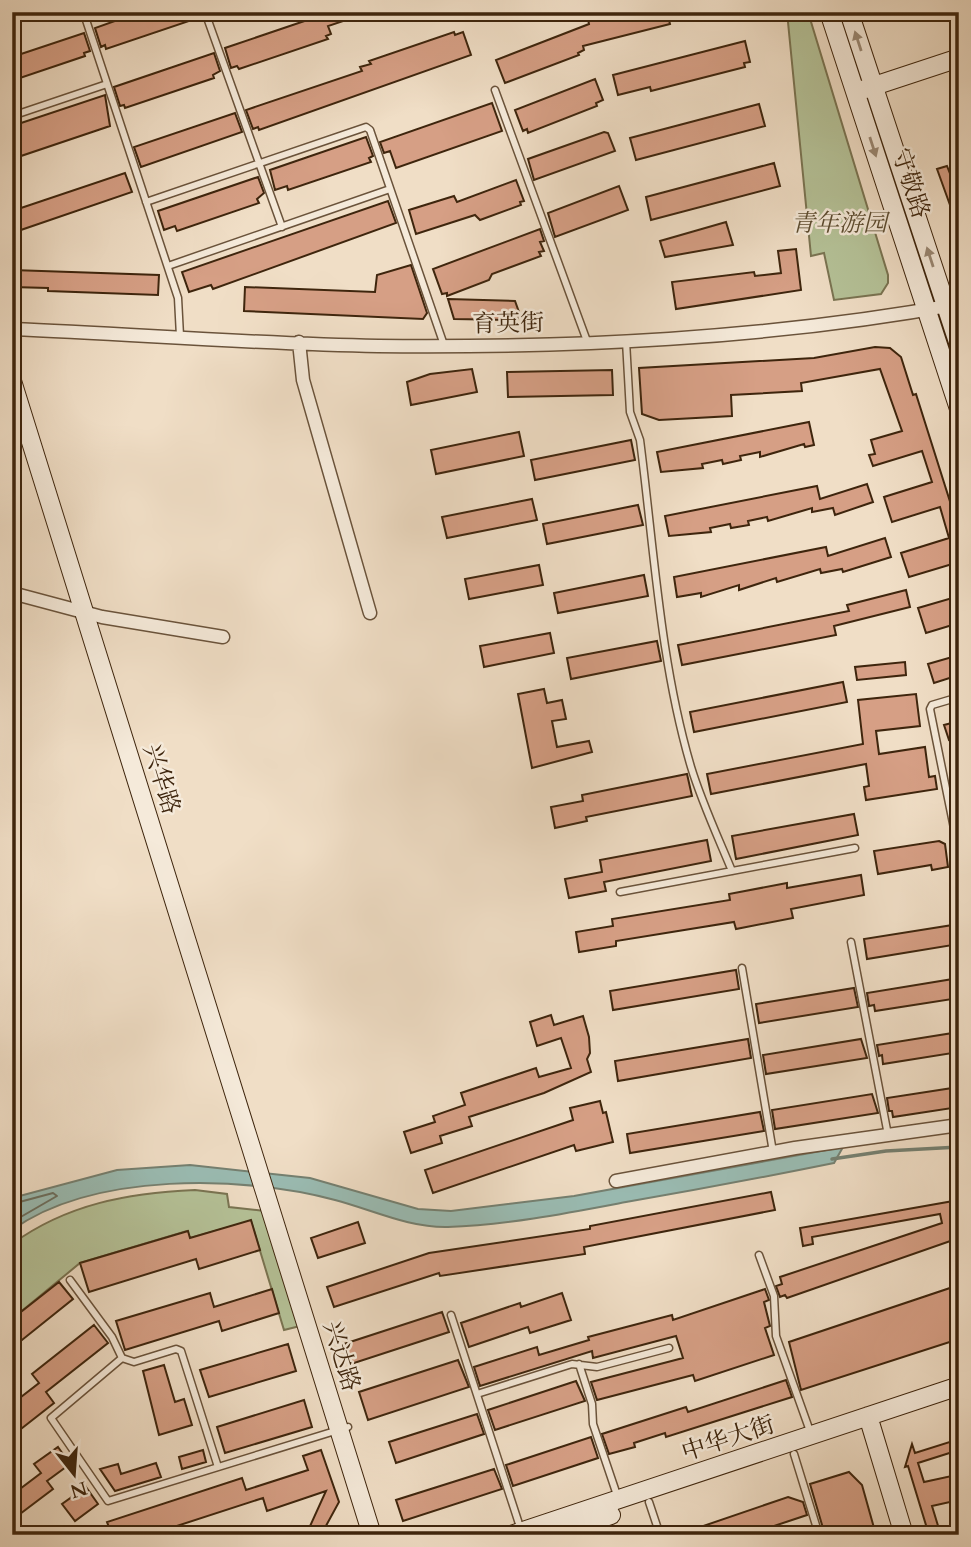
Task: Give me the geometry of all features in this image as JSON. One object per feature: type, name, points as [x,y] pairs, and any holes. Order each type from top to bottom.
[{"type":"street","name":"守敬路","points":[[829,12],[959,409]]},
{"type":"street","name":"守敬路","points":[[849,12],[952,305],[959,345]]},
{"type":"street","points":[[857,98],[959,58]]},
{"type":"street","points":[[875,92],[959,70]]},
{"type":"street","name":"育英街","points":[[12,328],[299,342],[444,345],[625,340],[814,326],[952,305]]},
{"type":"street","points":[[299,342],[303,380],[370,613]]},
{"type":"street","name":"兴华路","points":[[12,381],[265,1192]]},
{"type":"street","points":[[12,593],[85,613],[223,637]]},
{"type":"street","points":[[616,1181],[773,1152],[959,1125]]},
{"type":"street","name":"兴达路","points":[[265,1192],[344,1429],[372,1535]]},
{"type":"street","name":"中华大街","points":[[551,1535],[794,1454],[959,1386]]},
{"type":"street","name":"中华大街","points":[[517,1533],[811,1435],[959,1398]]},
{"type":"street","points":[[870,1422],[904,1535]]},
{"type":"lane","points":[[205,12],[282,227]]},
{"type":"lane","points":[[86,20],[178,298],[180,336]]},
{"type":"lane","points":[[12,116],[107,85]]},
{"type":"lane","points":[[495,90],[587,341]]},
{"type":"lane","points":[[146,202],[366,127],[444,345]]},
{"type":"lane","points":[[168,267],[390,189]]},
{"type":"lane","points":[[625,340],[630,412],[640,440],[664,630],[681,723],[700,794],[733,871]]},
{"type":"lane","points":[[959,697],[932,705],[930,709],[959,853]]},
{"type":"lane","points":[[620,892],[855,848]]},
{"type":"lane","points":[[851,942],[888,1135]]},
{"type":"lane","points":[[742,968],[773,1152]]},
{"type":"lane","points":[[759,1255],[774,1296],[776,1336],[811,1435]]},
{"type":"lane","points":[[70,1280],[112,1338],[122,1358],[134,1362],[176,1349],[181,1351],[218,1467]]},
{"type":"lane","points":[[451,1315],[517,1533]]},
{"type":"lane","points":[[477,1394],[579,1364],[597,1367],[669,1348]]},
{"type":"lane","points":[[122,1358],[51,1418],[108,1501],[344,1429]]},
{"type":"lane","points":[[579,1364],[592,1404],[593,1424],[618,1500]]},
{"type":"lane","points":[[794,1454],[819,1535]]},
{"type":"lane","points":[[649,1502],[660,1535]]},
{"type":"green space","name":"青年游园","points":[[787,12],[808,12],[888,275],[888,283],[881,294],[834,300],[824,253],[811,256]]},
{"type":"green space","points":[[195,1190],[227,1194],[229,1207],[265,1211],[300,1326],[284,1330],[251,1221],[190,1238],[187,1231],[80,1263],[12,1319],[12,1244],[54,1219],[99,1203],[146,1194]]},
{"type":"water","points":[[843,1147],[834,1163],[493,1224],[448,1227],[419,1225],[298,1192],[214,1183],[126,1188],[84,1197],[45,1211],[12,1230],[12,1198],[117,1170],[190,1165],[310,1178],[418,1209],[451,1211],[574,1196]]},
{"type":"building","points":[[140,12],[199,12],[201,17],[106,49],[105,45],[101,47],[95,28]]},
{"type":"building","points":[[331,12],[364,14],[328,26],[331,34],[326,36],[328,39],[239,69],[237,66],[231,68],[225,48]]},
{"type":"building","points":[[615,12],[667,12],[670,24],[583,46],[584,50],[578,53],[579,55],[505,83],[496,60],[589,24],[588,19]]},
{"type":"building","points":[[454,32],[455,35],[463,32],[471,55],[259,130],[258,127],[253,129],[246,110],[362,71],[360,67],[371,64],[369,61]]},
{"type":"building","points":[[84,33],[90,51],[84,53],[85,56],[20,78],[19,74],[12,76],[12,57]]},
{"type":"building","points":[[745,41],[750,62],[744,63],[745,67],[651,91],[650,87],[618,95],[613,75]]},
{"type":"building","points":[[214,53],[220,71],[213,75],[214,78],[125,108],[124,105],[120,106],[114,87]]},
{"type":"building","points":[[595,79],[603,100],[596,103],[597,106],[528,133],[527,129],[523,131],[515,110]]},
{"type":"building","points":[[105,95],[110,126],[12,159],[12,126]]},
{"type":"building","points":[[492,103],[502,131],[396,168],[390,151],[384,153],[380,142]]},
{"type":"building","points":[[759,104],[765,126],[636,160],[630,138]]},
{"type":"building","points":[[235,113],[242,132],[141,167],[134,147]]},
{"type":"building","points":[[604,132],[608,133],[615,151],[534,180],[528,159]]},
{"type":"building","points":[[366,137],[373,156],[369,158],[371,162],[288,190],[287,186],[275,190],[270,170]]},
{"type":"building","points":[[774,163],[780,186],[651,220],[646,197]]},
{"type":"building","points":[[947,166],[951,176],[959,174],[959,230],[937,169]]},
{"type":"building","points":[[125,173],[132,192],[12,233],[12,211]]},
{"type":"building","points":[[258,177],[264,193],[257,199],[259,203],[177,231],[175,226],[164,230],[158,211]]},
{"type":"building","points":[[516,180],[524,201],[520,202],[521,205],[480,220],[475,215],[416,234],[409,210],[454,196],[457,202]]},
{"type":"building","points":[[619,186],[628,210],[555,237],[548,213]]},
{"type":"building","points":[[388,201],[396,223],[213,289],[211,285],[189,292],[182,272]]},
{"type":"building","points":[[726,222],[733,245],[665,257],[660,241]]},
{"type":"building","points":[[540,229],[544,241],[540,242],[544,251],[539,252],[541,256],[492,274],[489,280],[447,296],[447,293],[442,294],[433,269]]},
{"type":"building","points":[[796,249],[801,290],[676,309],[672,282],[754,272],[755,276],[781,273],[778,251]]},
{"type":"building","points":[[411,265],[427,313],[423,319],[244,311],[245,287],[375,292],[377,275]]},
{"type":"building","points":[[12,270],[159,275],[158,295],[12,287]]},
{"type":"building","points":[[448,299],[515,301],[520,315],[517,320],[454,319]]},
{"type":"building","points":[[875,347],[890,348],[901,357],[913,395],[916,394],[959,530],[959,562],[909,577],[901,553],[949,538],[940,507],[892,522],[884,497],[932,482],[922,451],[873,466],[869,455],[875,454],[871,440],[902,431],[880,369],[801,383],[802,391],[731,395],[732,416],[659,420],[642,414],[639,368],[814,358]]},
{"type":"building","points":[[472,369],[477,392],[411,405],[407,382],[430,374]]},
{"type":"building","points":[[612,370],[613,395],[508,397],[507,372]]},
{"type":"building","points":[[809,422],[814,445],[805,447],[804,444],[760,457],[760,452],[740,456],[741,460],[723,464],[722,460],[702,464],[703,468],[661,472],[657,452]]},
{"type":"building","points":[[519,432],[524,456],[436,474],[431,450]]},
{"type":"building","points":[[631,440],[635,460],[535,480],[531,460]]},
{"type":"building","points":[[867,484],[873,502],[835,515],[833,508],[812,512],[812,508],[768,521],[767,517],[748,521],[749,525],[731,528],[730,524],[710,528],[711,532],[669,536],[665,516],[817,486],[820,499]]},
{"type":"building","points":[[532,499],[537,520],[447,538],[442,517]]},
{"type":"building","points":[[638,505],[643,525],[547,544],[543,524]]},
{"type":"building","points":[[885,538],[891,557],[843,572],[842,569],[821,573],[820,569],[777,582],[776,578],[739,590],[739,585],[701,597],[701,593],[677,597],[674,577],[826,547],[828,556]]},
{"type":"building","points":[[539,565],[543,585],[469,599],[465,579]]},
{"type":"building","points":[[644,575],[648,596],[558,613],[554,593]]},
{"type":"building","points":[[906,590],[910,607],[834,626],[836,635],[682,665],[678,645],[849,611],[847,605]]},
{"type":"building","points":[[959,596],[959,623],[926,633],[918,608]]},
{"type":"building","points":[[550,633],[554,653],[484,667],[480,646]]},
{"type":"building","points":[[657,641],[661,661],[571,679],[567,658]]},
{"type":"building","points":[[959,655],[959,675],[934,683],[928,664]]},
{"type":"building","points":[[905,662],[906,675],[857,680],[855,667]]},
{"type":"building","points":[[843,682],[847,702],[694,732],[690,712]]},
{"type":"building","points":[[544,689],[547,703],[562,700],[566,719],[552,721],[557,747],[589,741],[592,752],[532,768],[518,694]]},
{"type":"building","points":[[916,694],[920,726],[876,731],[879,754],[925,747],[929,777],[935,776],[937,789],[866,800],[864,787],[869,786],[866,764],[711,794],[707,774],[863,744],[858,700]]},
{"type":"building","points":[[959,721],[959,737],[949,740],[944,725]]},
{"type":"building","points":[[687,774],[692,796],[586,817],[587,821],[555,828],[551,807],[583,801],[582,795]]},
{"type":"building","points":[[854,814],[858,835],[736,859],[732,836]]},
{"type":"building","points":[[707,840],[711,861],[604,882],[606,891],[569,898],[565,879],[602,872],[600,860]]},
{"type":"building","points":[[939,841],[945,844],[948,867],[932,870],[931,865],[878,874],[874,851]]},
{"type":"building","points":[[861,875],[864,895],[791,909],[793,918],[736,929],[734,922],[616,941],[616,946],[579,952],[576,932],[613,926],[612,919],[730,900],[729,894],[787,883],[787,888]]},
{"type":"building","points":[[959,924],[959,944],[867,959],[864,939]]},
{"type":"building","points":[[736,970],[739,989],[613,1010],[610,991]]},
{"type":"building","points":[[959,978],[959,998],[875,1011],[874,1005],[869,1006],[867,993]]},
{"type":"building","points":[[854,988],[858,1007],[759,1023],[756,1004]]},
{"type":"building","points":[[551,1015],[554,1025],[583,1016],[589,1037],[590,1053],[587,1059],[591,1072],[544,1093],[469,1117],[472,1126],[440,1136],[442,1143],[411,1153],[404,1132],[435,1122],[433,1116],[465,1105],[461,1093],[536,1068],[539,1077],[571,1068],[561,1038],[537,1046],[530,1022]]},
{"type":"building","points":[[959,1032],[959,1052],[883,1064],[882,1055],[879,1056],[877,1045]]},
{"type":"building","points":[[748,1039],[751,1058],[618,1081],[615,1061]]},
{"type":"building","points":[[861,1039],[867,1058],[766,1074],[763,1055]]},
{"type":"building","points":[[959,1087],[959,1107],[893,1117],[892,1111],[889,1111],[887,1098]]},
{"type":"building","points":[[872,1094],[878,1113],[775,1129],[772,1110]]},
{"type":"building","points":[[600,1101],[603,1113],[606,1112],[613,1142],[576,1151],[574,1145],[433,1193],[425,1170],[573,1120],[570,1108]]},
{"type":"building","points":[[760,1112],[764,1131],[630,1153],[627,1134]]},
{"type":"building","points":[[771,1192],[775,1210],[584,1247],[585,1254],[440,1276],[439,1273],[334,1307],[327,1287],[429,1253],[590,1229],[590,1226]]},
{"type":"building","points":[[959,1200],[959,1238],[787,1298],[785,1295],[780,1297],[776,1286],[782,1284],[780,1277],[942,1223],[940,1214],[812,1237],[813,1244],[803,1246],[800,1228]]},
{"type":"building","points":[[251,1220],[260,1250],[199,1269],[196,1259],[89,1292],[80,1263],[188,1231],[190,1238]]},
{"type":"building","points":[[358,1222],[365,1243],[318,1258],[311,1238]]},
{"type":"building","points":[[59,1282],[73,1299],[12,1348],[12,1319]]},
{"type":"building","points":[[959,1285],[959,1339],[801,1390],[789,1342]]},
{"type":"building","points":[[272,1289],[279,1313],[222,1331],[219,1321],[125,1350],[116,1321],[210,1293],[214,1307]]},
{"type":"building","points":[[765,1289],[769,1300],[764,1302],[770,1326],[765,1328],[774,1355],[695,1381],[693,1375],[597,1400],[591,1382],[683,1358],[676,1336],[593,1358],[592,1351],[480,1386],[474,1367],[537,1347],[539,1355],[589,1340],[588,1337],[672,1315],[673,1320]]},
{"type":"building","points":[[562,1293],[571,1320],[530,1333],[528,1327],[469,1347],[461,1323],[520,1303],[521,1307]]},
{"type":"building","points":[[442,1312],[449,1332],[351,1364],[344,1344]]},
{"type":"building","points":[[94,1325],[108,1343],[46,1392],[54,1403],[12,1436],[12,1404],[39,1383],[32,1374]]},
{"type":"building","points":[[288,1344],[296,1371],[209,1397],[200,1370]]},
{"type":"building","points":[[458,1360],[469,1387],[368,1420],[359,1392]]},
{"type":"building","points":[[164,1365],[175,1402],[184,1399],[192,1425],[159,1435],[143,1371]]},
{"type":"building","points":[[786,1380],[792,1397],[666,1437],[665,1433],[634,1443],[635,1447],[609,1454],[602,1434],[686,1407],[688,1412]]},
{"type":"building","points":[[576,1381],[585,1401],[495,1430],[488,1410]]},
{"type":"building","points":[[304,1400],[312,1427],[225,1453],[217,1427]]},
{"type":"building","points":[[477,1414],[484,1434],[396,1463],[389,1442]]},
{"type":"building","points":[[591,1437],[598,1458],[513,1486],[506,1465]]},
{"type":"building","points":[[959,1439],[959,1450],[918,1463],[924,1482],[956,1475],[959,1479],[959,1500],[932,1506],[939,1529],[959,1524],[959,1535],[929,1535],[908,1466],[905,1467],[912,1444],[915,1453]]},
{"type":"building","points":[[58,1447],[70,1464],[47,1481],[53,1489],[12,1520],[12,1495],[41,1473],[34,1464]]},
{"type":"building","points":[[203,1450],[206,1462],[182,1469],[179,1457]]},
{"type":"building","points":[[321,1450],[339,1502],[321,1535],[306,1535],[326,1491],[267,1511],[263,1498],[149,1535],[112,1535],[107,1522],[242,1478],[246,1490],[308,1470],[303,1456]]},
{"type":"building","points":[[156,1463],[161,1477],[115,1491],[100,1469],[118,1464],[121,1474]]},
{"type":"building","points":[[494,1469],[502,1489],[403,1521],[396,1500]]},
{"type":"building","points":[[849,1472],[862,1485],[876,1535],[825,1535],[810,1484]]},
{"type":"building","points":[[86,1487],[98,1504],[75,1521],[62,1504]]},
{"type":"building","points":[[788,1497],[803,1502],[807,1515],[747,1535],[677,1535]]},
{"type":"waterway","points":[[832,1159],[886,1151],[959,1147]]}]
